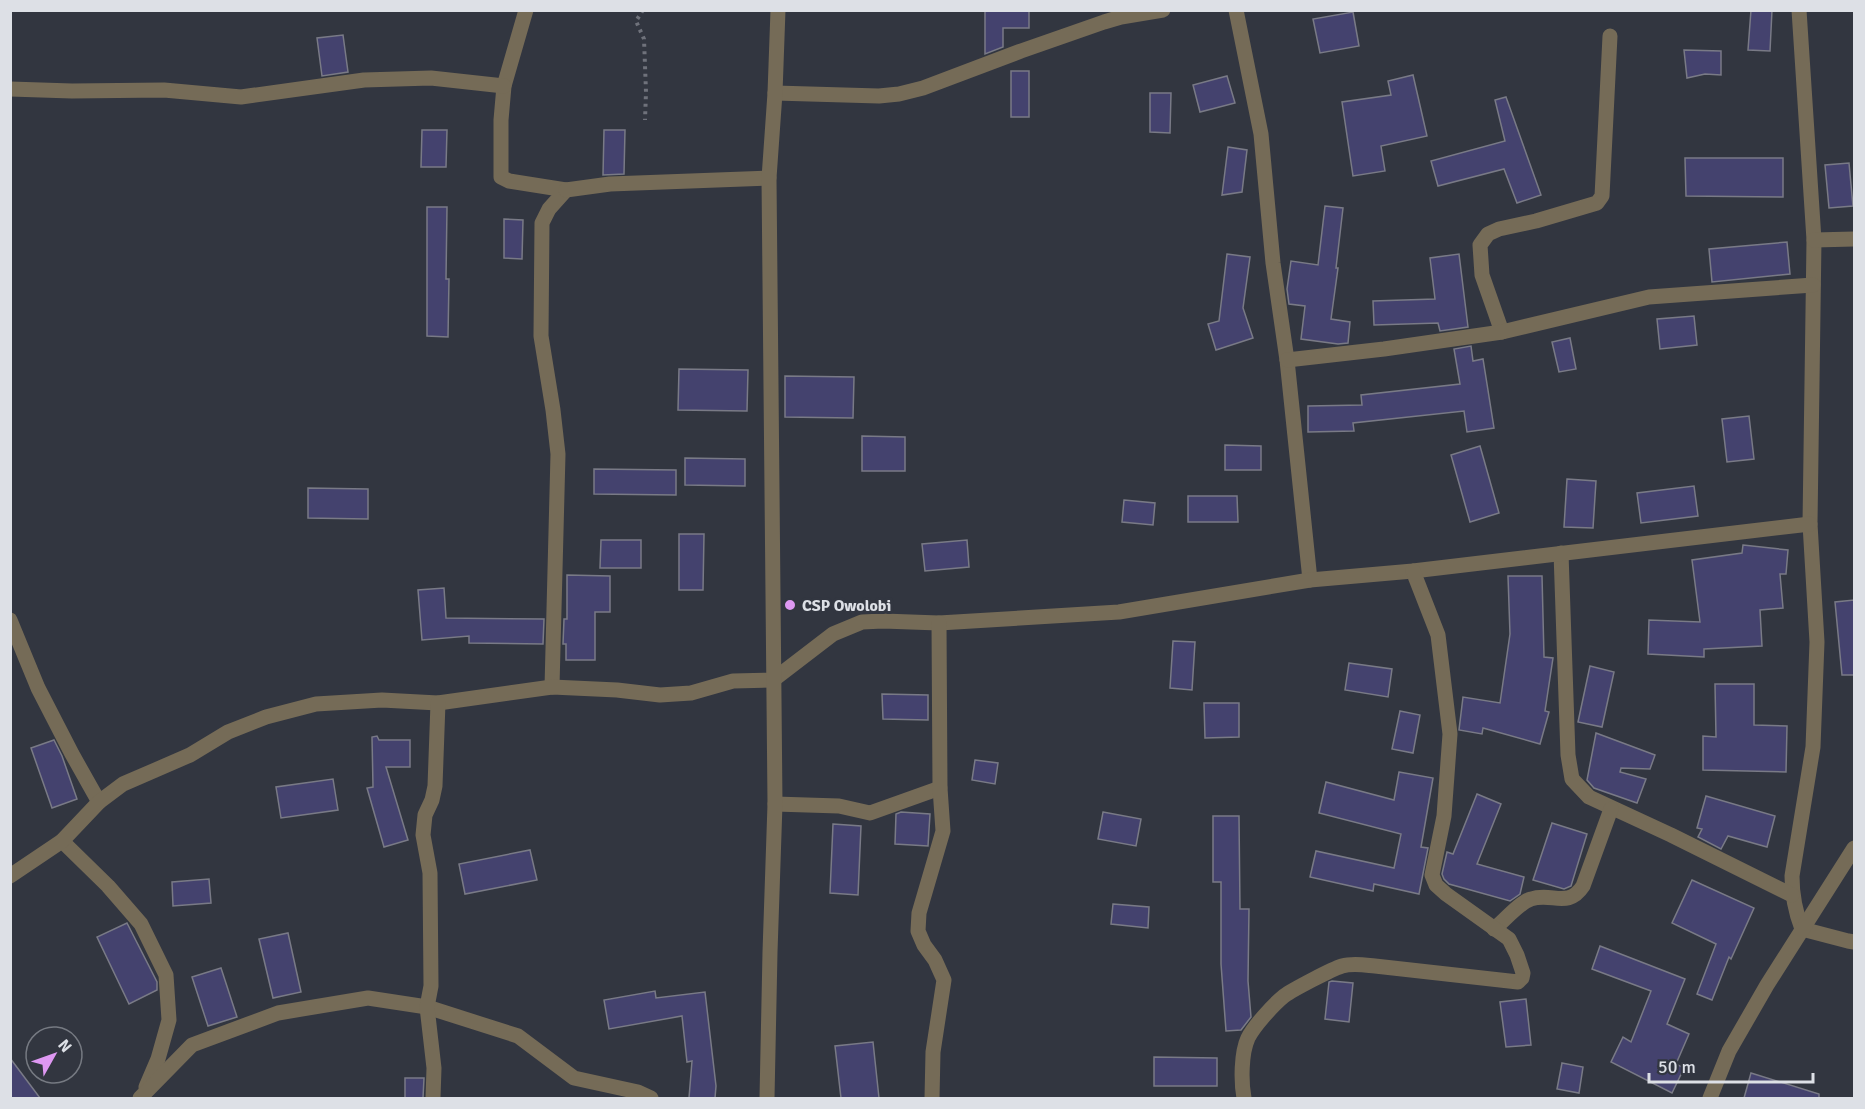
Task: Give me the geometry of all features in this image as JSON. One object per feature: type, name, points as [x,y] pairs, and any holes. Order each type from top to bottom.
[{"type":"street","points":[[526,10],[504,86],[501,120],[501,177],[509,181],[566,190],[610,184],[769,178]]},
{"type":"street","points":[[767,1098],[775,804],[772,680],[769,178],[778,10]]},
{"type":"street","points":[[775,93],[879,96],[899,94],[923,88],[1104,22],[1163,10]]},
{"type":"street","points":[[1236,10],[1261,134],[1273,263],[1287,360],[1310,580]]},
{"type":"street","points":[[1799,10],[1814,240],[1810,524],[1817,642],[1813,747],[1792,876],[1792,895],[1802,929]]},
{"type":"street","points":[[1502,332],[1482,275],[1480,245],[1488,234],[1499,229],[1536,221],[1596,203],[1602,196],[1611,36]]},
{"type":"street","points":[[10,89],[164,90],[241,97],[364,80],[431,78],[504,86]]},
{"type":"street","points":[[552,687],[558,453],[541,336],[542,223],[549,209],[566,190]]},
{"type":"street","points":[[1814,240],[1854,238]]},
{"type":"street","points":[[1287,360],[1502,332],[1649,297],[1813,285]]},
{"type":"street","points":[[10,876],[62,841],[99,802],[123,784],[190,755],[228,732],[266,717],[316,704],[382,700],[438,703],[552,687],[617,690],[660,695],[691,693],[733,681],[772,680],[833,634],[861,622],[939,623],[1119,612],[1310,580],[1413,571],[1810,524]]},
{"type":"street","points":[[1561,553],[1568,755],[1572,779],[1589,797],[1611,809],[1671,835],[1792,895]]},
{"type":"street","points":[[1244,1098],[1242,1089],[1244,1049],[1248,1037],[1257,1024],[1284,996],[1341,967],[1355,964],[1518,982],[1522,978],[1523,973],[1517,955],[1509,939],[1446,894],[1436,885],[1432,875],[1444,816],[1450,734],[1437,635],[1413,571]]},
{"type":"street","points":[[10,620],[38,688],[99,802]]},
{"type":"street","points":[[932,1098],[933,1052],[944,980],[918,931],[919,913],[943,831],[940,788],[939,623]]},
{"type":"street","points":[[433,1098],[434,1068],[427,1007],[430,986],[430,873],[423,835],[425,815],[435,786],[438,703]]},
{"type":"street","points":[[775,804],[839,806],[870,813],[940,788]]},
{"type":"street","points":[[1494,929],[1530,899],[1540,897],[1569,899],[1577,895],[1583,886],[1611,809]]},
{"type":"street","points":[[62,841],[108,886],[141,924],[166,975],[169,1020],[158,1059],[142,1098]]},
{"type":"street","points":[[1710,1098],[1730,1051],[1767,985],[1854,848]]},
{"type":"street","points":[[1802,929],[1854,942]]},
{"type":"street","points":[[142,1098],[192,1045],[278,1013],[369,998],[427,1007],[518,1036],[574,1078],[638,1092],[651,1098]]},
{"type":"path","points":[[643,10],[636,21],[644,39],[645,120]]},
{"type":"building","points":[[985,10],[1029,10],[1029,28],[1003,28],[1003,47],[985,54]]},
{"type":"building","points":[[1751,10],[1772,10],[1770,51],[1748,50]]},
{"type":"building","points":[[1353,12],[1359,46],[1320,53],[1313,19]]},
{"type":"building","points":[[343,35],[348,72],[322,76],[317,38]]},
{"type":"building","points":[[1684,50],[1721,51],[1721,75],[1705,74],[1687,78]]},
{"type":"building","points":[[1011,71],[1029,71],[1029,117],[1011,117]]},
{"type":"building","points":[[1413,75],[1427,136],[1381,146],[1385,171],[1353,176],[1342,102],[1391,95],[1388,81]]},
{"type":"building","points":[[1227,76],[1235,103],[1200,112],[1193,85]]},
{"type":"building","points":[[1150,93],[1171,93],[1170,133],[1150,132]]},
{"type":"building","points":[[1506,97],[1541,195],[1517,203],[1504,169],[1438,186],[1431,161],[1505,141],[1495,100]]},
{"type":"building","points":[[422,130],[447,130],[446,167],[421,167]]},
{"type":"building","points":[[604,130],[625,130],[624,174],[603,175]]},
{"type":"building","points":[[1228,147],[1247,150],[1242,192],[1222,195]]},
{"type":"building","points":[[1685,158],[1783,158],[1783,197],[1686,196]]},
{"type":"building","points":[[1849,163],[1853,206],[1829,208],[1825,165]]},
{"type":"building","points":[[1325,206],[1343,208],[1331,319],[1350,322],[1348,343],[1338,344],[1301,339],[1305,306],[1289,304],[1287,289],[1291,261],[1318,265]]},
{"type":"building","points":[[427,207],[447,207],[448,337],[427,336]]},
{"type":"building","points":[[504,219],[523,220],[522,259],[504,258]]},
{"type":"building","points":[[1787,242],[1790,274],[1712,282],[1709,249]]},
{"type":"building","points":[[1227,254],[1250,257],[1243,308],[1253,338],[1216,350],[1208,324],[1219,321]]},
{"type":"building","points":[[1459,254],[1468,327],[1440,331],[1438,323],[1374,325],[1373,301],[1435,299],[1430,258]]},
{"type":"building","points":[[1694,316],[1697,345],[1660,349],[1657,319]]},
{"type":"building","points":[[1570,338],[1576,369],[1559,372],[1552,342]]},
{"type":"building","points":[[1471,346],[1473,361],[1483,359],[1494,428],[1467,432],[1464,411],[1353,423],[1354,431],[1308,432],[1308,406],[1362,405],[1361,395],[1460,384],[1454,349]]},
{"type":"building","points":[[679,369],[748,370],[747,411],[678,410]]},
{"type":"building","points":[[785,376],[854,377],[853,418],[785,417]]},
{"type":"building","points":[[1749,416],[1754,459],[1727,462],[1722,419]]},
{"type":"building","points":[[862,436],[905,437],[905,471],[862,471]]},
{"type":"building","points":[[1225,445],[1261,446],[1261,470],[1225,470]]},
{"type":"building","points":[[1480,446],[1499,513],[1470,522],[1451,455]]},
{"type":"building","points":[[685,458],[745,459],[745,486],[685,485]]},
{"type":"building","points":[[594,469],[676,470],[676,495],[594,494]]},
{"type":"building","points":[[1567,479],[1596,481],[1593,528],[1564,527]]},
{"type":"building","points":[[1694,486],[1698,516],[1641,523],[1637,493]]},
{"type":"building","points":[[308,488],[368,489],[368,519],[308,518]]},
{"type":"building","points":[[1188,496],[1237,496],[1238,522],[1188,522]]},
{"type":"building","points":[[1124,500],[1155,503],[1153,525],[1122,522]]},
{"type":"building","points":[[679,534],[704,534],[703,590],[679,590]]},
{"type":"building","points":[[601,540],[641,540],[641,568],[600,568]]},
{"type":"building","points":[[967,540],[969,567],[925,571],[922,544]]},
{"type":"building","points":[[1743,545],[1788,550],[1786,574],[1780,574],[1783,608],[1760,610],[1762,646],[1704,649],[1704,657],[1648,654],[1649,620],[1700,622],[1692,560],[1742,553]]},
{"type":"building","points":[[567,575],[610,576],[610,612],[595,612],[595,660],[566,660],[566,644],[563,644],[564,619],[567,619]]},
{"type":"building","points":[[1508,576],[1542,576],[1544,657],[1553,658],[1545,711],[1549,712],[1540,744],[1483,728],[1482,734],[1459,730],[1463,697],[1500,703],[1510,634]]},
{"type":"building","points":[[444,588],[446,618],[544,619],[543,644],[469,643],[469,636],[422,640],[418,590]]},
{"type":"building","points":[[1854,600],[1854,675],[1842,675],[1835,602]]},
{"type":"building","points":[[1173,641],[1195,642],[1192,690],[1170,688]]},
{"type":"building","points":[[1349,663],[1392,669],[1388,697],[1345,690]]},
{"type":"building","points":[[1590,666],[1614,672],[1602,727],[1578,722]]},
{"type":"building","points":[[1715,684],[1754,684],[1754,725],[1787,726],[1786,772],[1703,770],[1703,736],[1716,737]]},
{"type":"building","points":[[882,694],[928,695],[928,720],[883,719]]},
{"type":"building","points":[[1204,703],[1239,703],[1239,737],[1205,738]]},
{"type":"building","points":[[1400,711],[1420,715],[1413,753],[1392,749]]},
{"type":"building","points":[[1596,733],[1655,755],[1650,769],[1621,768],[1620,772],[1646,779],[1637,803],[1594,788],[1587,780]]},
{"type":"building","points":[[377,736],[379,740],[410,740],[410,767],[386,767],[408,840],[384,847],[367,788],[373,787],[372,737]]},
{"type":"building","points":[[54,740],[77,799],[52,808],[31,748]]},
{"type":"building","points":[[975,760],[998,763],[995,784],[972,780]]},
{"type":"building","points":[[1399,772],[1433,778],[1421,847],[1428,848],[1419,894],[1374,884],[1373,891],[1310,877],[1316,851],[1394,868],[1401,834],[1319,813],[1326,782],[1394,800]]},
{"type":"building","points":[[333,779],[338,810],[281,818],[276,787]]},
{"type":"building","points":[[1477,794],[1501,804],[1477,864],[1524,877],[1520,894],[1510,901],[1449,884],[1442,874],[1447,852],[1453,854]]},
{"type":"building","points":[[1706,796],[1775,816],[1767,847],[1728,836],[1721,849],[1698,837],[1702,829],[1697,828]]},
{"type":"building","points":[[901,812],[930,814],[928,846],[895,844],[896,814]]},
{"type":"building","points":[[1103,812],[1141,819],[1136,846],[1098,839]]},
{"type":"building","points":[[1213,816],[1239,816],[1240,909],[1249,909],[1248,981],[1251,1017],[1241,1030],[1226,1031],[1221,964],[1221,882],[1213,882]]},
{"type":"building","points":[[1552,823],[1587,834],[1571,886],[1564,889],[1533,880]]},
{"type":"building","points":[[833,824],[861,826],[858,895],[830,893]]},
{"type":"building","points":[[530,850],[537,880],[465,894],[459,864]]},
{"type":"building","points":[[209,879],[211,903],[173,906],[172,882]]},
{"type":"building","points":[[1692,880],[1754,908],[1731,959],[1729,957],[1712,1000],[1697,994],[1716,944],[1672,923]]},
{"type":"building","points":[[1113,904],[1149,907],[1148,928],[1111,924]]},
{"type":"building","points":[[127,923],[157,982],[157,990],[129,1004],[97,937]]},
{"type":"building","points":[[288,933],[301,992],[273,998],[259,939]]},
{"type":"building","points":[[1600,946],[1685,979],[1667,1024],[1689,1034],[1676,1064],[1684,1068],[1672,1093],[1611,1062],[1623,1037],[1631,1042],[1651,991],[1592,969]]},
{"type":"building","points":[[221,968],[237,1017],[208,1026],[192,977]]},
{"type":"building","points":[[1329,982],[1353,983],[1349,1022],[1325,1019]]},
{"type":"building","points":[[655,991],[656,998],[705,992],[716,1086],[715,1098],[689,1098],[692,1061],[687,1062],[682,1016],[609,1029],[604,1000]]},
{"type":"building","points":[[1526,999],[1531,1045],[1506,1047],[1500,1002]]},
{"type":"building","points":[[873,1042],[879,1098],[841,1098],[835,1046]]},
{"type":"building","points":[[1154,1057],[1217,1058],[1217,1086],[1154,1086]]},
{"type":"building","points":[[10,1058],[24,1077],[24,1085],[30,1085],[40,1098],[10,1098]]},
{"type":"building","points":[[1562,1063],[1583,1067],[1579,1093],[1557,1089]]},
{"type":"building","points":[[1751,1073],[1819,1094],[1819,1098],[1744,1098]]},
{"type":"building","points":[[405,1078],[424,1078],[423,1098],[405,1098]]},
{"type":"place","name":"CSP Owolobi","points":[[790,605]]}]
